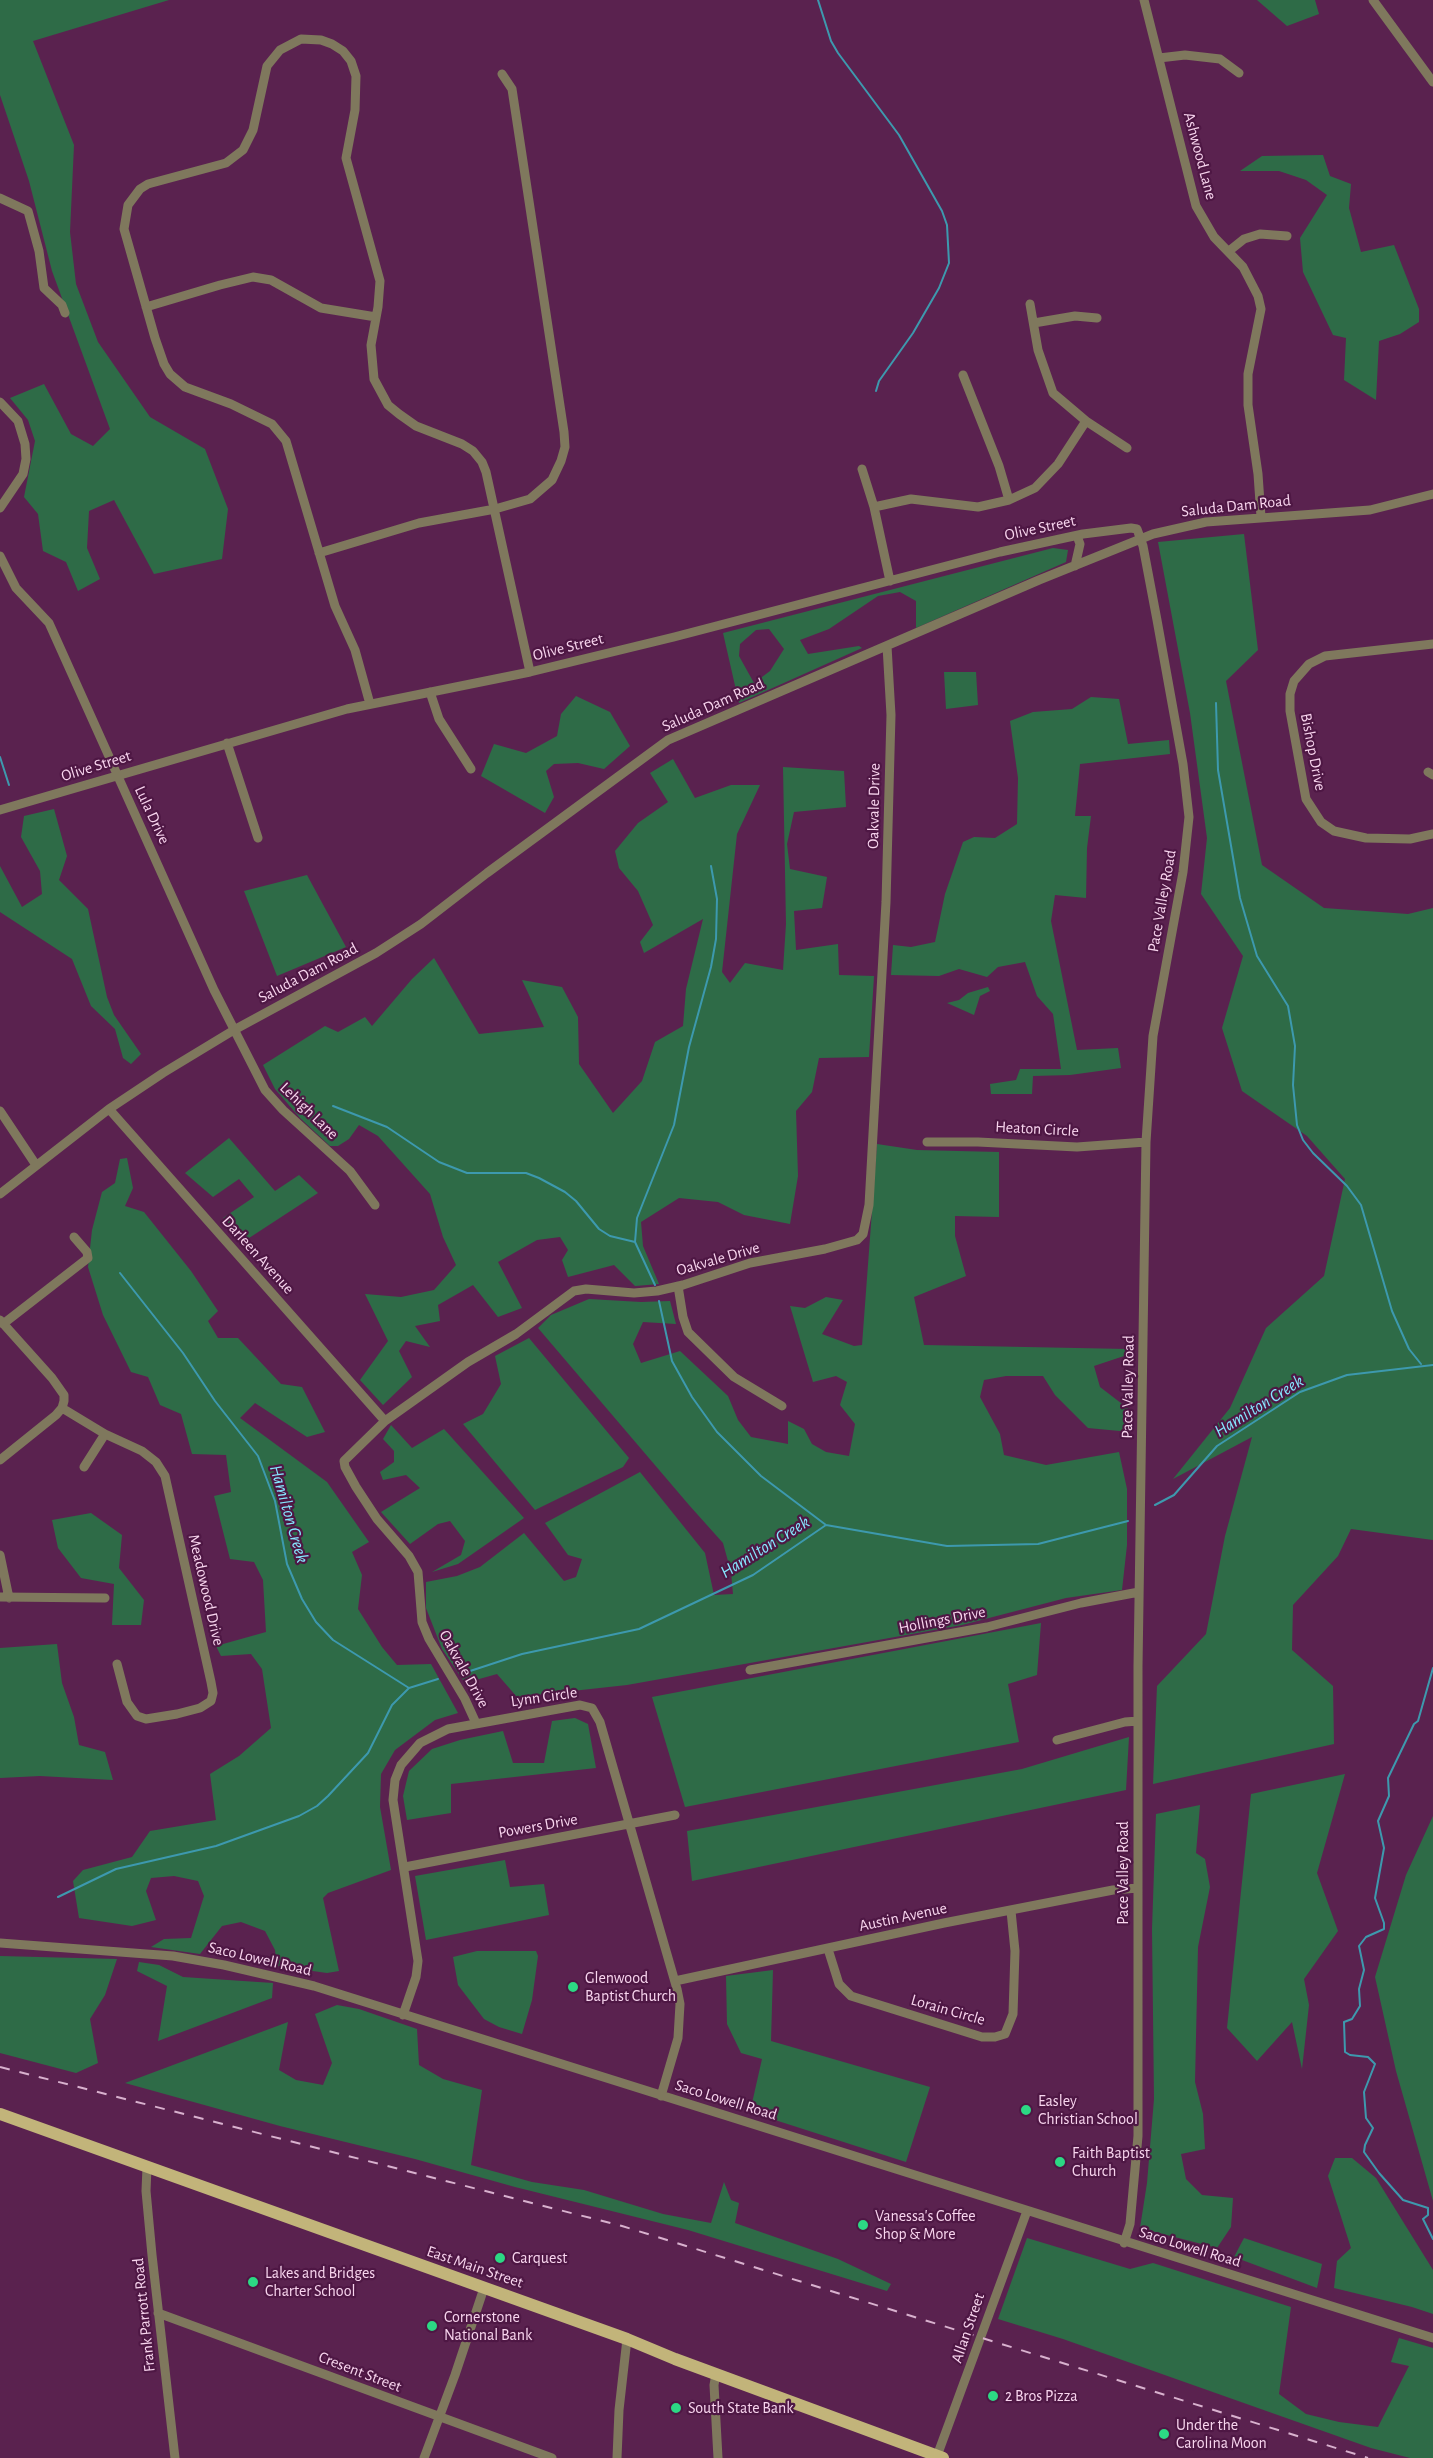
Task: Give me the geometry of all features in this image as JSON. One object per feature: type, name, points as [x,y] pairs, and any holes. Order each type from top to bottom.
[{"type":"main road","name":"East Main Street","points":[[0,2114],[627,2339],[940,2457]]},
{"type":"street","name":"Ashwood Lane","points":[[1144,0],[1196,206],[1202,220],[1214,237],[1251,278],[1261,309],[1248,374],[1248,405],[1258,474],[1261,517]]},
{"type":"street","points":[[1373,0],[1433,82]]},
{"type":"street","points":[[370,704],[362,670],[335,606],[285,441],[272,424],[231,404],[200,394],[178,383],[164,364],[123,229],[128,205],[140,189],[148,184],[226,162],[243,150],[253,130],[267,66],[280,50],[292,42],[310,39],[332,44],[343,51],[351,61],[356,76],[356,100],[346,158],[380,281],[371,357],[374,379],[388,405],[416,426],[462,444],[473,451],[486,472],[530,672]]},
{"type":"street","points":[[1159,58],[1185,55],[1220,59],[1239,73]]},
{"type":"street","points":[[319,553],[419,523],[495,509],[530,499],[552,480],[565,447],[512,90],[502,74]]},
{"type":"street","points":[[0,198],[28,212],[39,251],[44,288],[62,306],[65,313]]},
{"type":"street","points":[[1229,251],[1244,239],[1260,234],[1287,236]]},
{"type":"street","points":[[146,308],[253,277],[271,280],[321,308],[376,317]]},
{"type":"street","points":[[1030,304],[1038,350],[1053,393],[1086,422],[1127,448]]},
{"type":"street","points":[[1034,323],[1076,316],[1097,318]]},
{"type":"street","points":[[963,375],[999,466],[1009,500]]},
{"type":"street","points":[[0,402],[18,422],[25,444],[26,459],[23,474],[0,508]]},
{"type":"street","points":[[874,507],[911,499],[978,507],[1009,500],[1035,488],[1045,480],[1086,422]]},
{"type":"street","points":[[862,469],[874,507],[890,581]]},
{"type":"street","name":"Saluda Dam Road","points":[[0,1194],[109,1109],[234,1030],[376,954],[421,924],[668,740],[1141,538],[1179,527],[1261,517],[1370,510],[1433,494]]},
{"type":"street","name":"Olive Street","points":[[0,810],[227,743],[370,704],[530,672],[1000,552],[1077,536],[1131,528],[1137,530],[1141,538]]},
{"type":"street","points":[[1075,566],[1080,544],[1077,536]]},
{"type":"street","name":"Pace Valley Road","points":[[1124,2243],[1130,2224],[1138,2136],[1139,1592],[1146,1142],[1153,1036],[1183,872],[1189,817],[1182,764],[1141,538]]},
{"type":"street","name":"Lula Drive","points":[[0,556],[16,588],[49,622],[234,1030]]},
{"type":"street","name":"Bishop Drive","points":[[1433,644],[1324,656],[1309,664],[1294,681],[1290,694],[1290,711],[1306,799],[1321,822],[1334,831],[1359,837],[1410,839],[1433,834]]},
{"type":"street","name":"Oakvale Drive","points":[[476,1723],[426,1630],[420,1608],[418,1572],[409,1556],[376,1519],[345,1467],[344,1461],[385,1421],[468,1362],[516,1334],[574,1291],[586,1289],[634,1293],[678,1286],[750,1263],[825,1249],[856,1240],[863,1234],[869,1206],[886,902],[891,715],[887,645]]},
{"type":"street","points":[[430,692],[439,719],[471,769]]},
{"type":"street","points":[[227,743],[258,838]]},
{"type":"street","name":"Lehigh Lane","points":[[234,1030],[265,1090],[283,1110],[350,1171],[375,1205]]},
{"type":"street","name":"Darleen Avenue","points":[[109,1109],[385,1421]]},
{"type":"street","points":[[0,1111],[36,1165]]},
{"type":"street","name":"Heaton Circle","points":[[927,1142],[1077,1147],[1146,1142]]},
{"type":"street","points":[[0,1460],[62,1408],[64,1395],[60,1387],[2,1322],[88,1258],[87,1252],[74,1237]]},
{"type":"street","points":[[678,1286],[688,1332],[734,1377],[782,1406]]},
{"type":"street","name":"Meadowood Drive","points":[[62,1408],[105,1434],[142,1451],[156,1462],[165,1476],[211,1682],[213,1693],[211,1701],[200,1708],[177,1714],[146,1719],[136,1716],[127,1702],[117,1664]]},
{"type":"street","points":[[84,1467],[105,1434]]},
{"type":"street","points":[[0,1555],[5,1598],[105,1598]]},
{"type":"street","name":"Hollings Drive","points":[[750,1670],[987,1627],[1082,1603],[1139,1592]]},
{"type":"street","name":"Lynn Circle","points":[[403,2014],[416,1977],[418,1962],[393,1800],[395,1780],[401,1765],[420,1743],[448,1729],[579,1705],[592,1708],[600,1722],[680,2004],[678,2038],[661,2096]]},
{"type":"street","points":[[1057,1740],[1125,1722],[1138,1721]]},
{"type":"street","name":"Powers Drive","points":[[405,1867],[675,1815]]},
{"type":"street","name":"Austin Avenue","points":[[675,1981],[1113,1890],[1138,1888]]},
{"type":"street","name":"Lorain Circle","points":[[828,1948],[839,1984],[851,1996],[970,2034],[995,2037],[1005,2034],[1013,2014],[1016,1951],[1011,1911]]},
{"type":"street","name":"Saco Lowell Road","points":[[0,1943],[173,1956],[224,1965],[314,1986],[1124,2243],[1433,2338]]},
{"type":"street","name":"Frank Parrott Road","points":[[147,2168],[146,2191],[175,2458]]},
{"type":"street","name":"Allan Street","points":[[940,2457],[1027,2211]]},
{"type":"street","points":[[424,2458],[484,2288]]},
{"type":"street","name":"Cresent Street","points":[[158,2313],[552,2458]]},
{"type":"street","points":[[617,2458],[620,2399],[627,2339]]},
{"type":"street","points":[[716,2374],[714,2385],[718,2458]]},
{"type":"green space","points":[[0,0],[169,0],[33,41],[74,145],[70,232],[76,284],[98,342],[150,417],[205,449],[228,509],[222,559],[154,574],[114,500],[89,511],[87,548],[100,579],[78,591],[66,562],[43,551],[38,514],[24,497],[35,441],[28,420],[10,398],[44,384],[71,434],[93,446],[110,429],[52,271],[29,181],[0,95]]},
{"type":"green space","points":[[1257,0],[1315,0],[1319,14],[1287,26]]},
{"type":"green space","points":[[1323,155],[1330,176],[1351,184],[1349,208],[1361,252],[1394,245],[1419,309],[1419,322],[1400,334],[1379,341],[1376,400],[1344,380],[1346,338],[1333,335],[1303,272],[1300,238],[1327,195],[1306,180],[1279,171],[1240,171],[1262,156]]},
{"type":"green space","points":[[1244,534],[1258,650],[1226,681],[1262,865],[1324,908],[1408,914],[1433,908],[1433,1540],[1351,1529],[1338,1556],[1293,1605],[1292,1650],[1333,1686],[1334,1744],[1153,1784],[1157,1686],[1206,1634],[1225,1536],[1252,1437],[1173,1479],[1230,1408],[1266,1328],[1324,1276],[1345,1179],[1307,1136],[1242,1091],[1222,1028],[1243,956],[1201,894],[1207,838],[1190,713],[1158,542]]},
{"type":"green space","points":[[1053,548],[1068,550],[1066,562],[916,628],[916,601],[900,592],[878,596],[829,629],[800,640],[808,654],[859,646],[862,648],[739,703],[723,633]],"holes":[[[769,629],[784,649],[770,671],[754,683],[739,656],[740,644],[756,630]]]},
{"type":"green space","points":[[944,672],[976,672],[978,705],[946,709]]},
{"type":"green space","points":[[576,696],[610,712],[630,746],[604,769],[578,763],[554,764],[546,771],[554,797],[545,813],[481,776],[494,744],[526,753],[557,736],[561,714]]},
{"type":"green space","points":[[1091,697],[1119,699],[1128,744],[1169,740],[1170,754],[1080,764],[1075,816],[1091,816],[1087,848],[1086,898],[1055,895],[1051,921],[1077,1050],[1118,1048],[1121,1068],[1070,1075],[1033,1076],[1032,1094],[991,1094],[990,1084],[1016,1080],[1020,1069],[1061,1069],[1053,1014],[1037,996],[1025,962],[998,967],[987,977],[959,969],[939,976],[891,975],[893,945],[911,947],[935,942],[945,894],[963,842],[974,837],[995,838],[1017,824],[1018,778],[1010,721],[1033,712],[1072,709]]},
{"type":"green space","points":[[673,759],[695,798],[731,785],[760,785],[737,834],[722,972],[730,983],[745,963],[783,970],[786,924],[783,767],[844,771],[846,807],[794,812],[787,844],[790,869],[827,877],[822,908],[794,911],[796,950],[838,944],[839,975],[874,976],[869,1057],[819,1058],[812,1092],[796,1111],[798,1176],[790,1224],[744,1215],[718,1202],[679,1198],[641,1222],[643,1246],[659,1284],[635,1286],[614,1265],[568,1277],[562,1260],[568,1250],[560,1237],[537,1240],[498,1262],[522,1308],[498,1317],[473,1285],[438,1305],[440,1321],[415,1326],[430,1347],[406,1341],[399,1351],[412,1377],[383,1405],[360,1380],[388,1341],[365,1294],[401,1297],[434,1290],[456,1265],[443,1237],[430,1194],[378,1136],[359,1125],[349,1139],[338,1146],[330,1146],[300,1118],[275,1089],[263,1065],[325,1026],[338,1032],[365,1017],[372,1026],[412,979],[434,958],[479,1034],[544,1027],[522,980],[562,987],[578,1017],[579,1064],[613,1113],[642,1081],[655,1042],[683,1026],[686,989],[703,919],[644,953],[640,942],[653,925],[638,891],[619,868],[615,851],[638,823],[668,802],[650,773]]},
{"type":"green space","points":[[54,809],[67,856],[59,880],[88,909],[107,997],[114,1015],[141,1054],[131,1064],[123,1058],[115,1029],[91,1006],[72,959],[0,912],[0,866],[22,907],[42,894],[40,871],[21,837],[24,816]]},
{"type":"green space","points":[[307,875],[346,947],[277,976],[244,891]]},
{"type":"green space","points":[[988,987],[990,991],[980,996],[974,1015],[947,1003],[959,1000],[968,993]]},
{"type":"green space","points":[[229,1138],[275,1191],[299,1175],[318,1193],[246,1240],[223,1218],[254,1197],[239,1179],[213,1197],[185,1173]]},
{"type":"green space","points":[[877,1144],[917,1150],[999,1152],[999,1217],[955,1216],[955,1236],[966,1276],[914,1297],[924,1345],[1127,1349],[1124,1356],[1094,1366],[1100,1387],[1130,1410],[1130,1432],[1088,1428],[1055,1395],[1043,1376],[1006,1376],[984,1380],[980,1397],[1000,1434],[1004,1455],[1046,1465],[1119,1452],[1127,1489],[1127,1545],[1122,1590],[1066,1598],[962,1625],[627,1685],[517,1697],[497,1674],[465,1683],[442,1649],[426,1608],[426,1582],[457,1576],[480,1567],[524,1533],[564,1581],[576,1577],[582,1559],[568,1555],[545,1523],[640,1472],[705,1553],[714,1595],[733,1594],[731,1572],[723,1543],[538,1328],[551,1315],[589,1299],[670,1301],[676,1324],[643,1322],[633,1344],[641,1363],[680,1351],[728,1396],[738,1420],[751,1437],[788,1444],[788,1421],[804,1429],[812,1444],[826,1452],[849,1456],[855,1424],[840,1405],[847,1382],[836,1376],[813,1382],[790,1306],[805,1308],[826,1297],[843,1300],[822,1334],[854,1346],[862,1345]]},
{"type":"green space","points":[[127,1158],[133,1188],[125,1206],[144,1212],[191,1271],[218,1311],[208,1321],[218,1338],[238,1338],[281,1384],[302,1387],[325,1432],[307,1437],[255,1403],[240,1418],[327,1482],[369,1542],[352,1552],[362,1575],[358,1609],[382,1647],[397,1665],[431,1664],[458,1713],[435,1720],[395,1750],[381,1774],[380,1807],[391,1870],[328,1893],[323,1898],[339,1971],[327,1973],[277,1966],[275,1950],[265,1931],[241,1922],[222,1926],[200,1954],[151,1947],[164,1939],[191,1938],[204,1896],[198,1881],[174,1876],[151,1878],[146,1891],[156,1920],[132,1926],[79,1918],[73,1881],[83,1870],[132,1857],[150,1831],[216,1820],[210,1774],[239,1756],[271,1728],[262,1669],[251,1654],[221,1656],[216,1646],[266,1632],[263,1580],[254,1562],[230,1559],[214,1496],[231,1492],[226,1455],[192,1454],[181,1414],[160,1405],[148,1377],[131,1372],[103,1315],[88,1267],[92,1230],[102,1192],[115,1183],[120,1159]]},
{"type":"green space","points":[[529,1338],[629,1458],[623,1467],[535,1510],[463,1424],[483,1414],[501,1384],[495,1356]]},
{"type":"green space","points":[[391,1425],[412,1448],[444,1429],[524,1518],[458,1564],[432,1572],[461,1555],[465,1541],[450,1521],[438,1524],[410,1544],[381,1512],[420,1488],[406,1475],[383,1480],[380,1472],[394,1462],[394,1451],[383,1439]]},
{"type":"green space","points":[[91,1513],[122,1535],[119,1568],[144,1600],[141,1625],[112,1625],[114,1584],[81,1578],[58,1548],[52,1520]]},
{"type":"green space","points":[[1041,1623],[1037,1675],[1008,1684],[1019,1742],[685,1807],[652,1697]]},
{"type":"green space","points":[[57,1644],[62,1683],[74,1717],[79,1745],[105,1752],[113,1780],[40,1776],[0,1778],[0,1648]]},
{"type":"green space","points":[[575,1718],[588,1724],[596,1768],[451,1784],[451,1813],[407,1820],[403,1796],[409,1771],[432,1749],[460,1740],[503,1731],[513,1763],[544,1763],[552,1721]]},
{"type":"green space","points":[[1129,1737],[1126,1790],[692,1881],[687,1831],[1022,1769]]},
{"type":"green space","points":[[1345,1774],[1317,1873],[1338,1931],[1304,1979],[1309,2005],[1302,2069],[1292,2022],[1257,2061],[1227,2028],[1251,1794]]},
{"type":"green space","points":[[1200,1805],[1196,1853],[1205,1859],[1210,1887],[1198,1947],[1195,2082],[1203,2114],[1205,2149],[1181,2154],[1186,2179],[1202,2195],[1233,2198],[1231,2227],[1217,2248],[1140,2228],[1147,2183],[1154,2099],[1152,1929],[1156,1814]]},
{"type":"green space","points":[[1433,1816],[1433,2201],[1396,2071],[1375,1977],[1406,1875]]},
{"type":"green space","points":[[505,1860],[510,1887],[544,1884],[549,1915],[426,1940],[415,1876]]},
{"type":"green space","points":[[477,1951],[536,1951],[538,1956],[532,2000],[522,2034],[499,2027],[484,2019],[458,1985],[453,1957]]},
{"type":"green space","points":[[0,1956],[117,1959],[105,1995],[90,2019],[98,2063],[76,2073],[0,2053]]},
{"type":"green space","points":[[139,1962],[159,1965],[183,1977],[273,1983],[272,1998],[158,2041],[167,1986],[137,1971]]},
{"type":"green space","points":[[773,1970],[771,2041],[930,2087],[906,2162],[750,2112],[762,2059],[741,2053],[727,2024],[726,1976]]},
{"type":"green space","points":[[337,2005],[359,2009],[417,2029],[419,2065],[443,2079],[482,2090],[471,2165],[532,2182],[584,2190],[663,2214],[711,2223],[724,2182],[731,2200],[739,2203],[735,2223],[838,2259],[891,2284],[887,2291],[688,2230],[280,2126],[125,2083],[288,2022],[279,2070],[296,2080],[323,2085],[332,2063],[315,2014]]},
{"type":"green space","points":[[1335,2158],[1352,2158],[1376,2178],[1433,2270],[1433,2314],[1334,2288],[1337,2261],[1351,2248],[1328,2176]]},
{"type":"green space","points":[[1027,2238],[1130,2269],[1153,2263],[1291,2307],[1279,2394],[1306,2414],[1339,2422],[1378,2427],[1409,2366],[1391,2362],[1399,2338],[1433,2348],[1433,2458],[1410,2458],[1371,2448],[1063,2339],[998,2319]]},
{"type":"green space","points":[[1244,2238],[1322,2264],[1317,2288],[1234,2257]]},
{"type":"waterway","points":[[818,0],[831,41],[899,135],[942,211],[947,225],[949,263],[939,288],[913,333],[879,381],[876,391]]},
{"type":"waterway","points":[[1216,703],[1218,770],[1240,898],[1257,956],[1288,1006],[1295,1046],[1293,1085],[1297,1125],[1303,1140],[1313,1153],[1347,1186],[1361,1205],[1392,1311],[1409,1349],[1421,1364]]},
{"type":"waterway","points":[[0,757],[9,785]]},
{"type":"waterway","points":[[655,1285],[635,1242],[637,1218],[674,1125],[689,1047],[711,967],[716,939],[717,899],[711,866]]},
{"type":"waterway","points":[[333,1106],[387,1127],[439,1162],[467,1173],[526,1173],[539,1178],[565,1192],[576,1201],[599,1229],[610,1236],[635,1242]]},
{"type":"waterway","name":"Hamilton Creek","points":[[120,1273],[183,1353],[215,1401],[258,1456],[275,1501],[287,1564],[302,1599],[316,1622],[333,1640],[409,1688]]},
{"type":"waterway","name":"Hamilton Creek","points":[[659,1301],[672,1361],[692,1397],[717,1432],[761,1476],[826,1525],[947,1546],[1038,1544],[1128,1521]]},
{"type":"waterway","name":"Hamilton Creek","points":[[1155,1505],[1174,1495],[1217,1446],[1300,1392],[1347,1375],[1433,1365]]},
{"type":"waterway","name":"Hamilton Creek","points":[[461,1674],[522,1654],[639,1629],[753,1575],[826,1525]]},
{"type":"waterway","points":[[1433,1668],[1418,1721],[1414,1724],[1388,1778],[1389,1796],[1378,1821],[1384,1848],[1375,1898],[1384,1929],[1366,1937],[1359,1946],[1364,1970],[1359,1989],[1360,2006],[1352,2019],[1344,2022],[1345,2052],[1350,2055],[1368,2057],[1375,2064],[1364,2092],[1366,2118],[1373,2128],[1364,2152],[1403,2200],[1428,2208],[1428,2215],[1423,2219],[1433,2239]]},
{"type":"waterway","points":[[58,1897],[116,1869],[216,1846],[299,1816],[317,1806],[368,1753],[392,1705],[409,1688],[438,1679]]},
{"type":"railway","points":[[0,2067],[622,2226],[1368,2458]]},
{"type":"place","name":"Glenwood Baptist Church","points":[[573,1987]]},
{"type":"place","name":"Easley Christian School","points":[[1026,2110]]},
{"type":"place","name":"Faith Baptist Church","points":[[1060,2162]]},
{"type":"place","name":"Vanessa's Coffee Shop & More","points":[[863,2225]]},
{"type":"place","name":"Carquest","points":[[500,2258]]},
{"type":"place","name":"Lakes and Bridges Charter School","points":[[253,2282]]},
{"type":"place","name":"Cornerstone National Bank","points":[[432,2326]]},
{"type":"place","name":"2 Bros Pizza","points":[[993,2396]]},
{"type":"place","name":"South State Bank","points":[[676,2408]]},
{"type":"place","name":"Under the Carolina Moon","points":[[1164,2434]]}]
